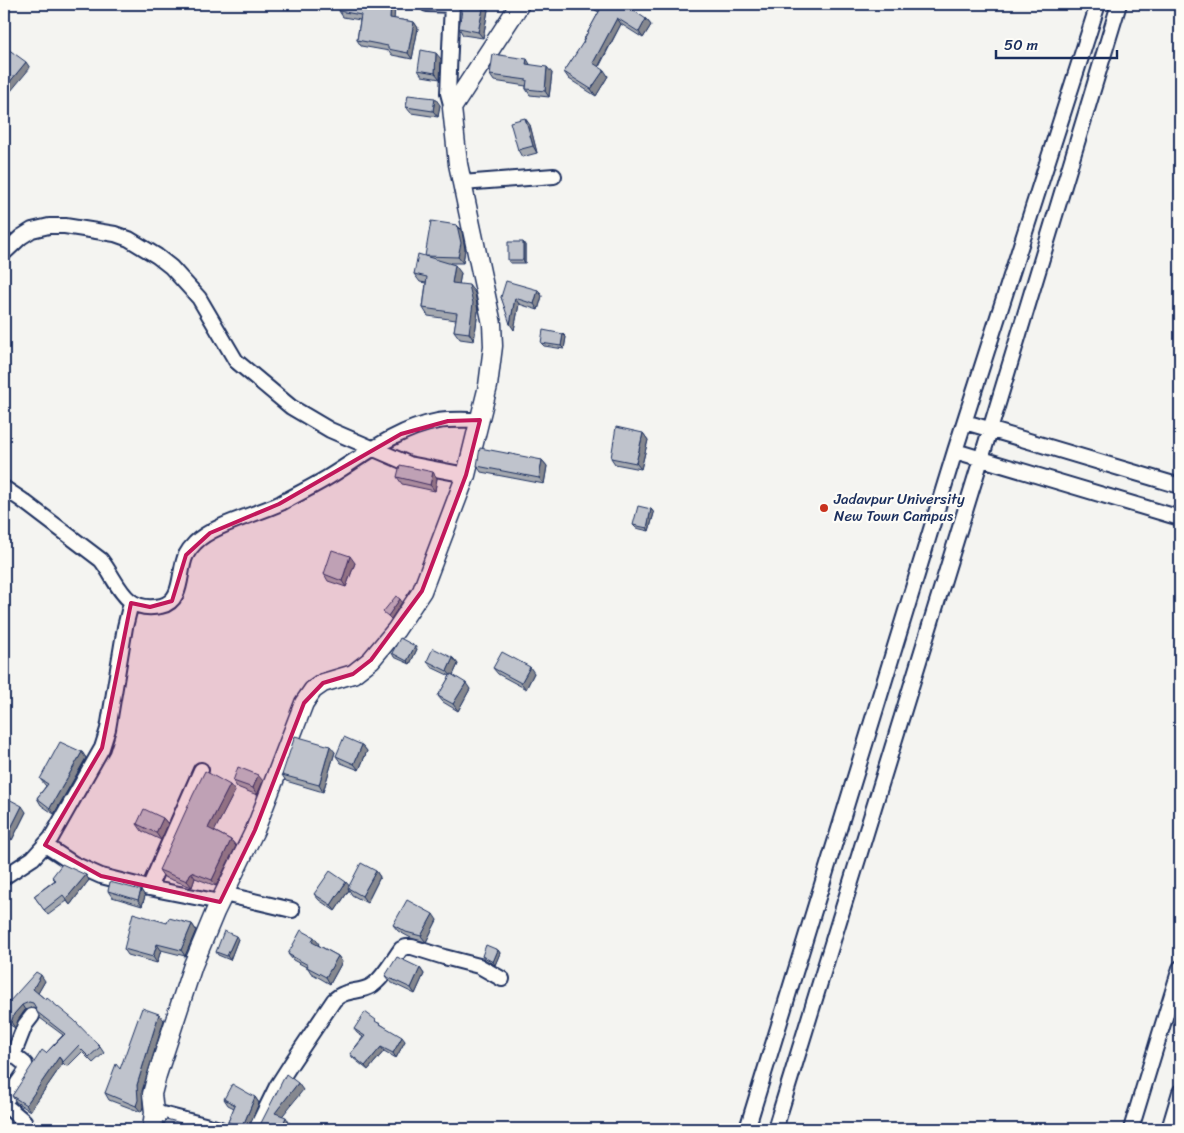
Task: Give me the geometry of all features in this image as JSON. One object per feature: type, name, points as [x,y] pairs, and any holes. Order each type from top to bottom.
[{"type":"street","points":[[220,1129],[153,1121],[152,1094],[193,964],[222,898],[256,830],[304,702],[313,690],[323,682],[353,674],[371,660],[396,630],[422,591],[466,475],[488,386],[493,346],[492,324],[458,164],[452,108],[448,94],[452,4],[427,4]]},
{"type":"street","points":[[452,108],[520,4]]},
{"type":"street","points":[[747,1129],[955,451],[1098,4]]},
{"type":"street","points":[[775,1129],[1119,4]]},
{"type":"street","points":[[462,183],[554,176]]},
{"type":"street","points":[[4,254],[21,237],[32,230],[49,226],[65,226],[116,234],[129,239],[171,267],[199,298],[236,361],[268,390],[291,407],[330,430],[409,464],[466,475]]},
{"type":"street","points":[[4,488],[101,560],[123,596],[131,603],[150,608],[163,606],[172,601],[176,595],[186,555],[196,542],[210,533],[279,504],[401,434],[438,421],[480,420]]},
{"type":"street","points":[[965,422],[1180,486]]},
{"type":"street","points":[[955,451],[1180,518]]},
{"type":"street","points":[[4,877],[33,858],[51,838],[102,748],[108,729],[125,627],[131,603]]},
{"type":"street","points":[[149,888],[201,770]]},
{"type":"street","points":[[45,845],[74,864],[101,876],[149,888],[292,910]]},
{"type":"street","points":[[256,1129],[282,1079],[334,1000],[339,995],[370,986],[377,981],[401,950],[406,947],[412,947],[444,958],[479,966],[502,979]]},
{"type":"street","points":[[1131,1129],[1180,968]]},
{"type":"street","points":[[22,1129],[24,1121],[4,1103],[26,1071],[25,1064],[14,1053],[25,1025],[32,1016]]},
{"type":"street","points":[[1169,1129],[1180,1092]]},
{"type":"highlighted area","points":[[480,420],[466,475],[422,591],[371,660],[353,674],[323,683],[304,703],[255,830],[220,902],[101,876],[45,845],[102,748],[131,603],[150,607],[172,601],[186,555],[210,533],[279,504],[401,434],[448,421]]},
{"type":"building","points":[[340,4],[391,4],[390,18],[414,22],[408,53],[388,49],[388,46],[357,40],[361,15],[339,11]]},
{"type":"building","points":[[463,4],[484,4],[478,32],[459,28]]},
{"type":"building","points":[[590,4],[624,4],[646,19],[639,32],[617,18],[593,63],[604,70],[591,89],[564,72],[584,41],[600,10]]},
{"type":"building","points":[[8,49],[26,62],[4,89],[4,55]]},
{"type":"building","points":[[421,50],[436,53],[435,73],[418,70]]},
{"type":"building","points":[[493,54],[527,59],[526,64],[547,67],[545,91],[526,89],[527,80],[490,75]]},
{"type":"building","points":[[408,95],[435,98],[433,111],[406,107]]},
{"type":"building","points":[[525,118],[533,146],[518,150],[510,122]]},
{"type":"building","points":[[431,221],[457,225],[461,243],[458,257],[425,256]]},
{"type":"building","points":[[508,242],[523,242],[523,260],[508,260]]},
{"type":"building","points":[[418,254],[455,265],[452,283],[469,285],[473,303],[469,333],[454,331],[457,313],[423,308],[427,277],[414,274]]},
{"type":"building","points":[[506,281],[538,290],[534,304],[515,298],[510,324],[501,297]]},
{"type":"building","points":[[543,330],[563,334],[561,346],[541,343]]},
{"type":"building","points":[[616,427],[643,433],[636,463],[611,458]]},
{"type":"building","points":[[480,448],[542,460],[539,478],[477,466]]},
{"type":"building","points":[[400,465],[433,472],[430,485],[397,477]]},
{"type":"building","points":[[638,506],[651,509],[647,528],[633,525]]},
{"type":"building","points":[[332,550],[350,556],[342,581],[324,574]]},
{"type":"building","points":[[396,596],[400,599],[388,616],[383,612]]},
{"type":"building","points":[[400,638],[415,646],[407,661],[392,653]]},
{"type":"building","points":[[433,648],[453,658],[447,671],[427,661]]},
{"type":"building","points":[[502,652],[530,667],[521,683],[493,668]]},
{"type":"building","points":[[451,674],[466,683],[453,704],[438,696]]},
{"type":"building","points":[[295,736],[330,746],[319,785],[282,775]]},
{"type":"building","points":[[344,737],[362,745],[354,764],[336,756]]},
{"type":"building","points":[[60,742],[82,752],[50,808],[37,798],[48,784],[40,779]]},
{"type":"building","points":[[238,767],[258,775],[253,788],[233,781]]},
{"type":"building","points":[[205,771],[230,785],[208,828],[231,840],[212,880],[191,872],[187,881],[159,870]]},
{"type":"building","points":[[4,793],[6,794],[5,797],[22,806],[8,834],[4,832]]},
{"type":"building","points":[[144,809],[163,818],[156,833],[137,824]]},
{"type":"building","points":[[361,863],[376,871],[362,896],[348,888]]},
{"type":"building","points":[[62,864],[86,875],[66,899],[63,895],[44,910],[34,896],[56,880],[52,877]]},
{"type":"building","points":[[330,871],[346,882],[331,905],[314,894]]},
{"type":"building","points":[[110,882],[141,890],[138,900],[108,891]]},
{"type":"building","points":[[407,900],[433,914],[421,936],[406,932],[393,925]]},
{"type":"building","points":[[133,913],[167,923],[169,918],[192,924],[181,950],[157,944],[153,957],[124,949]]},
{"type":"building","points":[[301,930],[314,937],[312,942],[338,956],[326,977],[288,954]]},
{"type":"building","points":[[224,931],[236,936],[227,956],[216,952]]},
{"type":"building","points":[[486,945],[498,950],[493,962],[482,956]]},
{"type":"building","points":[[397,957],[420,968],[411,988],[385,976]]},
{"type":"building","points":[[36,972],[41,975],[33,989],[74,1020],[100,1047],[89,1057],[78,1046],[63,1062],[59,1057],[26,1105],[12,1096],[42,1050],[46,1053],[65,1034],[37,1012],[33,1003],[29,1002],[22,1005],[14,1014],[11,1022],[4,1018],[4,999],[9,1002]]},
{"type":"building","points":[[142,1008],[159,1014],[137,1085],[138,1100],[136,1106],[105,1093],[116,1064],[120,1069]]},
{"type":"building","points":[[365,1012],[375,1021],[402,1037],[393,1053],[381,1047],[365,1066],[350,1054],[365,1036],[354,1029]]},
{"type":"building","points":[[286,1074],[298,1083],[275,1113],[286,1117],[281,1129],[259,1127]]},
{"type":"building","points":[[232,1084],[255,1097],[242,1128],[228,1122],[235,1105],[224,1099]]},
{"type":"building","points":[[166,1119],[204,1129],[163,1129]]},
{"type":"place","name":"Jadavpur University New Town Campus","points":[[824,508]]}]
